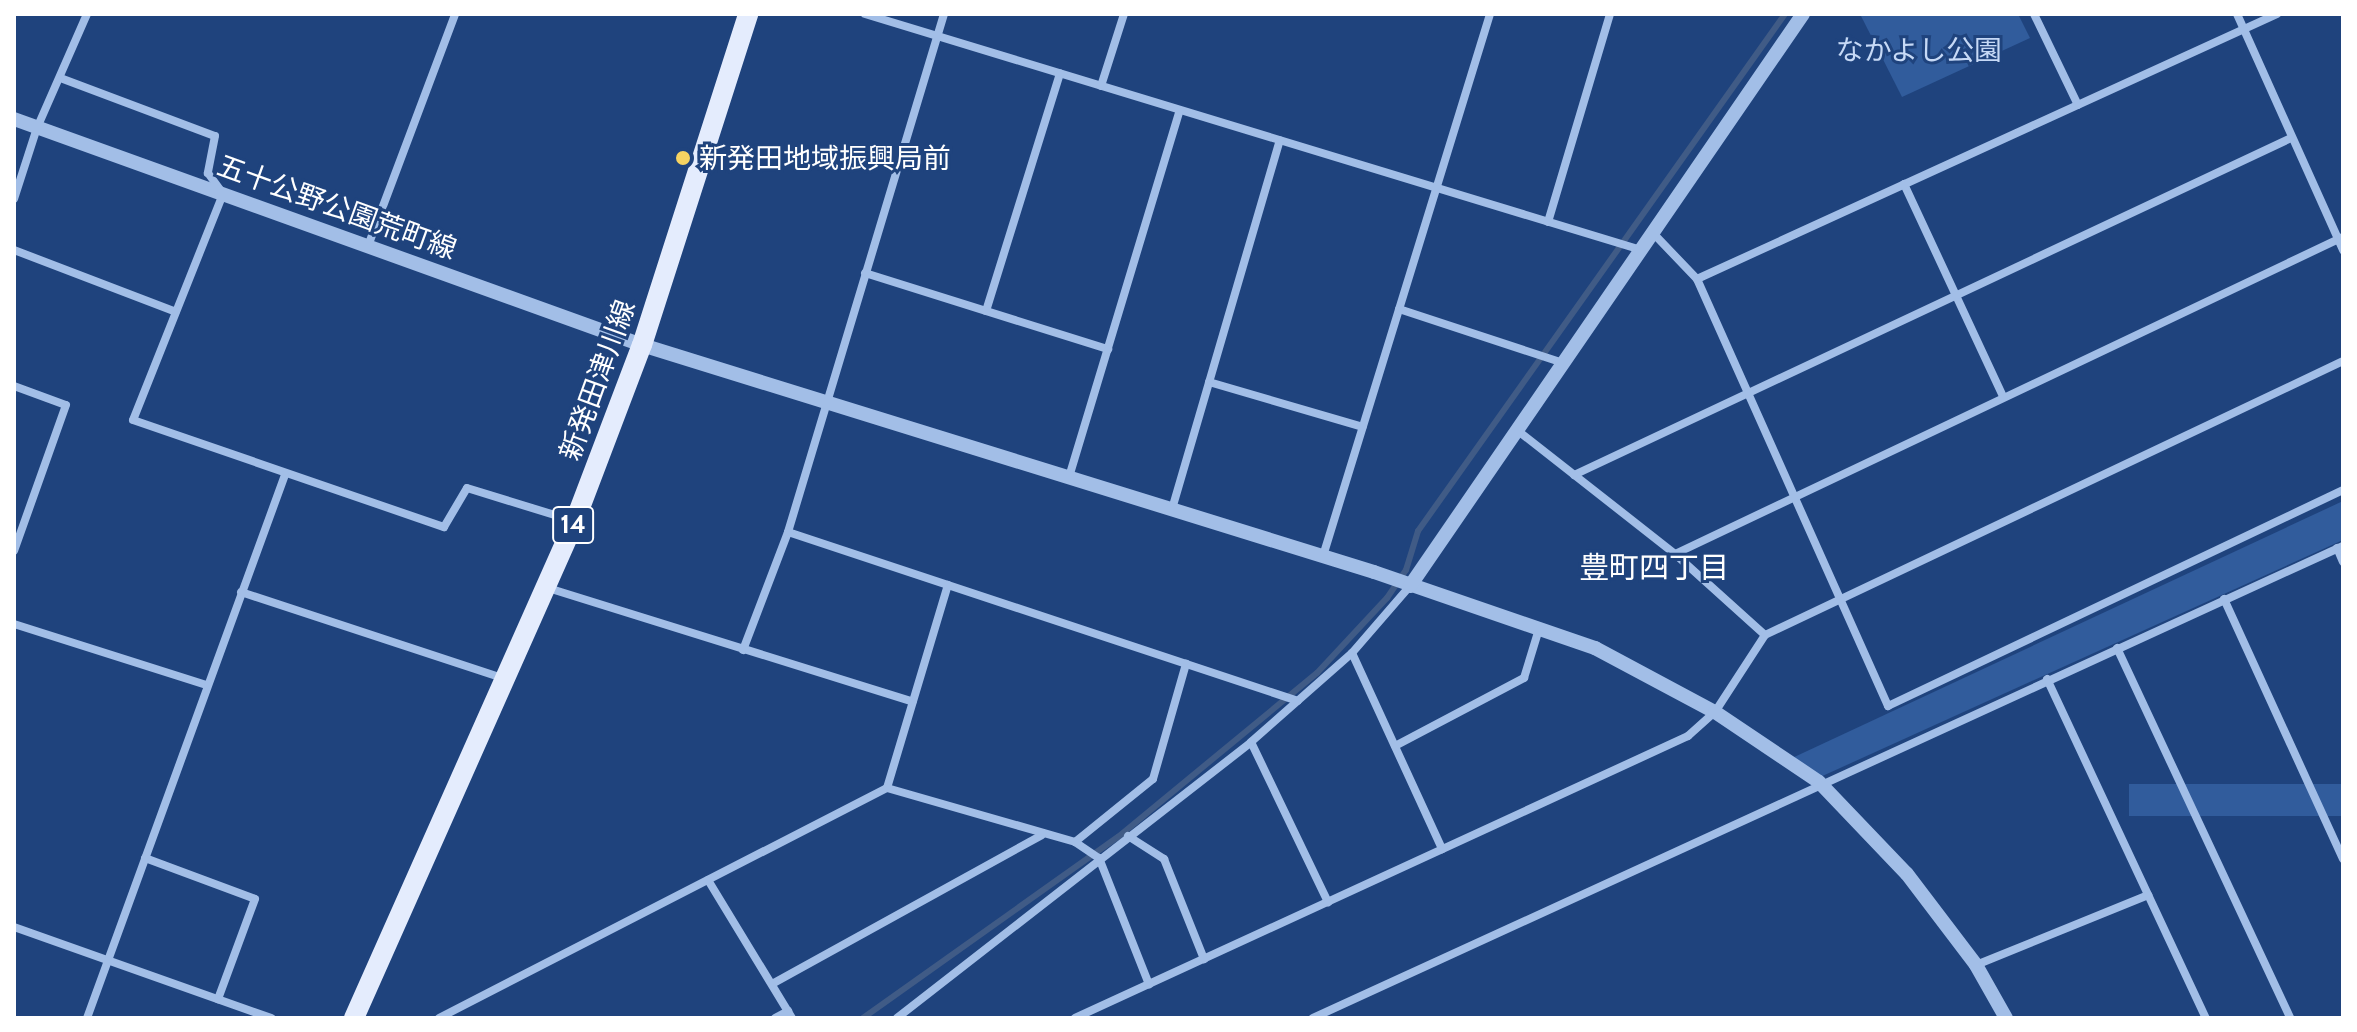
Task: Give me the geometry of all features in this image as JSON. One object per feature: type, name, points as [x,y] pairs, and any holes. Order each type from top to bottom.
[{"type":"main road","name":"新発田津川線","points":[[354,1018],[504,678],[548,588],[575,521],[642,345],[748,14]]},
{"type":"street","points":[[14,199],[37,128],[63,79],[87,14]]},
{"type":"street","points":[[368,246],[455,14]]},
{"type":"street","points":[[865,14],[1638,249]]},
{"type":"street","points":[[743,650],[788,532],[944,14]]},
{"type":"street","points":[[1101,86],[1124,14]]},
{"type":"street","points":[[1323,556],[1490,14]]},
{"type":"street","points":[[1548,222],[1610,14]]},
{"type":"street","points":[[897,1018],[1251,742],[1352,653],[1410,586],[1638,249],[1653,233],[1803,14]]},
{"type":"street","points":[[2034,14],[2078,105]]},
{"type":"street","points":[[2237,14],[2343,250]]},
{"type":"street","points":[[1697,279],[2277,14]]},
{"type":"street","points":[[986,311],[1060,73]]},
{"type":"street","points":[[63,79],[215,136],[208,173],[223,194],[133,420],[285,475],[444,527],[467,488],[575,521]]},
{"type":"street","points":[[1069,477],[1180,110]]},
{"type":"street","name":"五十公野公園荒町線","points":[[14,119],[642,345],[1323,556],[1595,648],[1715,712],[1819,782],[1907,874],[1976,965],[2006,1018]]},
{"type":"street","points":[[1574,475],[1745,391],[2291,138]]},
{"type":"street","points":[[1172,509],[1280,140]]},
{"type":"street","points":[[1904,184],[2003,396]]},
{"type":"street","points":[[1653,233],[1697,279],[1888,706],[2343,490]]},
{"type":"street","points":[[1675,554],[1792,495],[2340,238]]},
{"type":"street","points":[[14,250],[176,312]]},
{"type":"street","points":[[865,273],[1108,349]]},
{"type":"street","points":[[1399,309],[1563,363]]},
{"type":"street","points":[[1075,1018],[1688,736],[1715,712],[1765,635],[2343,361]]},
{"type":"street","points":[[1209,382],[1363,427]]},
{"type":"street","points":[[14,386],[66,405],[14,551]]},
{"type":"street","points":[[1517,430],[1675,554],[1765,635]]},
{"type":"street","points":[[87,1018],[285,475]]},
{"type":"street","points":[[788,532],[1298,701]]},
{"type":"street","points":[[1313,1018],[1819,782],[2340,547],[2343,562]]},
{"type":"street","points":[[887,788],[948,585]]},
{"type":"street","points":[[548,588],[913,702]]},
{"type":"street","points":[[241,592],[504,678]]},
{"type":"street","points":[[2224,599],[2343,859]]},
{"type":"street","points":[[14,624],[206,685]]},
{"type":"street","points":[[1395,746],[1524,678],[1539,629]]},
{"type":"street","points":[[2117,648],[2290,1018]]},
{"type":"street","points":[[1352,653],[1442,849]]},
{"type":"street","points":[[1075,842],[1153,779],[1186,664]]},
{"type":"street","points":[[2047,679],[2206,1018]]},
{"type":"street","points":[[1251,742],[1328,902]]},
{"type":"street","points":[[439,1018],[887,788],[1075,842],[1099,858],[1149,984]]},
{"type":"street","points":[[772,984],[1042,835]]},
{"type":"street","points":[[1128,836],[1164,859],[1204,959]]},
{"type":"street","points":[[145,858],[255,899],[218,999]]},
{"type":"street","points":[[708,880],[790,1015],[775,1018]]},
{"type":"street","points":[[1976,965],[2148,895]]},
{"type":"street","points":[[14,927],[271,1018]]},
{"type":"green space","name":"なかよし公園","points":[[1860,14],[2018,14],[2030,38],[1902,97]]},
{"type":"green space","points":[[2343,501],[2343,540],[1818,778],[1790,759]]},
{"type":"green space","points":[[2129,784],[2343,784],[2343,816],[2129,816]]},
{"type":"waterway","points":[[863,1018],[1118,837],[1317,673],[1387,598],[1406,570],[1418,531],[1785,14]]},
{"type":"place","name":"新発田地域振興局前","points":[[683,158]]},
{"type":"district","name":"豊町四丁目","points":[[1654,568]]}]
